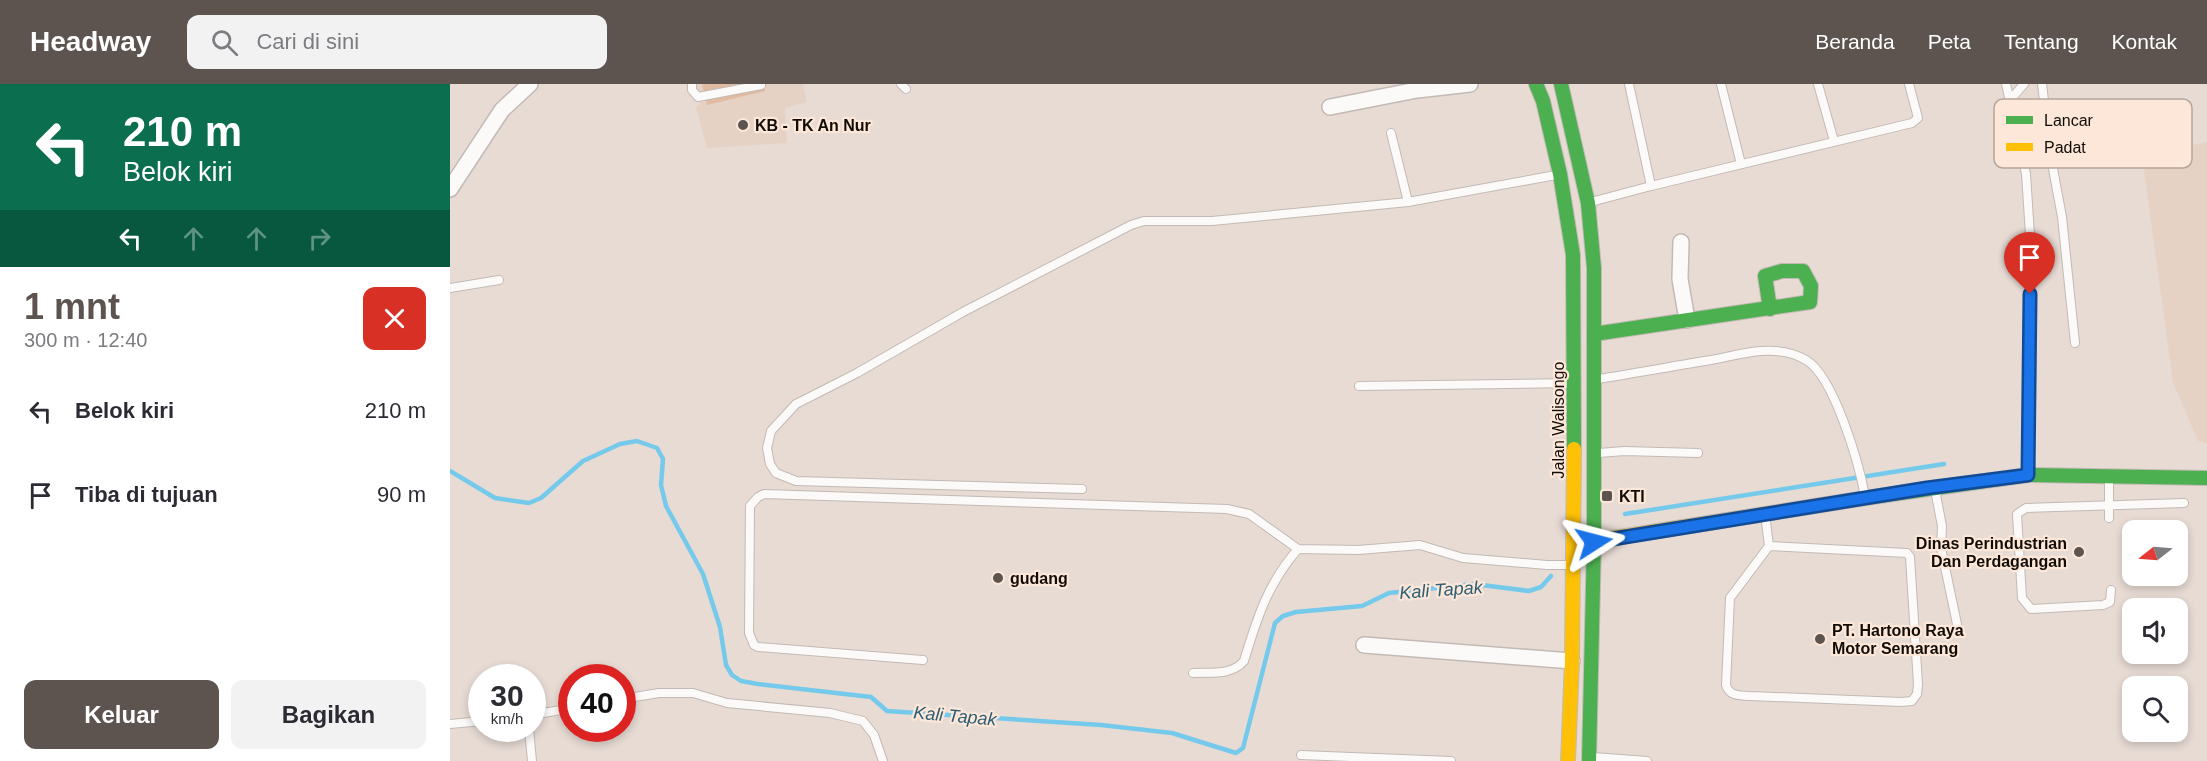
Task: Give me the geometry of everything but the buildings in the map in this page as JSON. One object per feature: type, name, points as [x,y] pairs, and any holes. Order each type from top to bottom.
[{"type":"main road","name":"Jalan Walisongo","points":[[1536,84],[1543,101],[1560,174],[1573,255],[1575,383],[1572,662],[1568,761]]},
{"type":"main road","points":[[1562,84],[1588,203],[1594,268],[1595,454],[1589,759]]},
{"type":"main road","points":[[1594,334],[1770,309]]},
{"type":"main road","points":[[1594,542],[1765,513],[2028,475],[2207,478]]},
{"type":"street","points":[[450,189],[502,110],[530,84]]},
{"type":"street","points":[[1330,107],[1416,87],[1470,84]]},
{"type":"street","points":[[1681,242],[1680,279],[1688,320]]},
{"type":"street","points":[[1364,645],[1572,662]]},
{"type":"lane","points":[[692,84],[692,90],[698,98],[761,86]]},
{"type":"lane","points":[[1629,84],[1652,186]]},
{"type":"lane","points":[[1721,84],[1741,164]]},
{"type":"lane","points":[[1818,84],[1834,141]]},
{"type":"lane","points":[[1588,203],[1914,122],[1918,118],[1909,84]]},
{"type":"lane","points":[[2006,84],[2010,99]]},
{"type":"lane","points":[[2011,99],[2024,84]]},
{"type":"lane","points":[[2043,84],[2045,99]]},
{"type":"lane","points":[[1391,132],[1408,201]]},
{"type":"lane","points":[[2025,168],[2030,226],[2028,475]]},
{"type":"lane","points":[[2054,168],[2062,217],[2075,343]]},
{"type":"lane","points":[[1082,489],[796,482],[776,473],[770,464],[767,448],[771,431],[796,404],[857,373],[963,312],[1131,225],[1144,221],[1212,221],[1408,201],[1560,174]]},
{"type":"lane","points":[[450,288],[499,280]]},
{"type":"lane","points":[[1595,380],[1762,351],[1792,353],[1807,360],[1816,368],[1826,383],[1844,424],[1862,479],[1865,498]]},
{"type":"lane","points":[[1359,386],[1575,383]]},
{"type":"lane","points":[[1595,454],[1624,451],[1698,453]]},
{"type":"lane","points":[[2109,475],[2109,518]]},
{"type":"lane","points":[[1942,486],[1936,495],[1942,526],[1941,548],[1957,624]]},
{"type":"lane","points":[[923,660],[754,645],[749,633],[750,506],[753,502],[764,494],[1227,509],[1250,514],[1298,549],[1358,550],[1420,545],[1463,558],[1546,565],[1573,564]]},
{"type":"lane","points":[[2111,590],[2110,602],[2103,605],[2031,609],[2022,598],[2017,514],[2026,508],[2184,503]]},
{"type":"lane","points":[[1765,513],[1769,546],[1730,598],[1726,685],[1728,691],[1733,694],[1750,696],[1890,702],[1912,700],[1917,694],[1918,684],[1910,557],[1907,553],[1769,546]]},
{"type":"lane","points":[[1193,673],[1230,672],[1244,661],[1269,588],[1282,567],[1298,549]]},
{"type":"lane","points":[[636,697],[659,693],[693,693],[727,703],[830,713],[852,718],[863,721],[870,727],[883,761]]},
{"type":"lane","points":[[450,724],[468,722]]},
{"type":"lane","points":[[530,742],[532,761]]},
{"type":"lane","points":[[1301,755],[1451,761]]},
{"type":"lane","points":[[1589,759],[1647,761]]},
{"type":"shaded area","name":"KB - TK An Nur","points":[[693,84],[803,84],[807,102],[785,108],[787,143],[707,148],[696,107],[700,104]]},
{"type":"shaded area","points":[[702,84],[763,84],[765,91],[707,105]]},
{"type":"shaded area","points":[[2207,142],[2207,443],[2198,441],[2173,382],[2144,168],[2192,168],[2192,145]]},
{"type":"waterway","name":"Kali Tapak","points":[[450,471],[495,498],[529,503],[541,498],[583,461],[620,444],[637,441],[657,448],[663,459],[661,485],[666,506],[703,574],[720,627],[726,665],[732,675],[741,681],[871,697],[887,711],[1101,725],[1172,733],[1236,753],[1243,748],[1275,623],[1283,616],[1296,612],[1362,606],[1389,593],[1474,584],[1529,591],[1541,587],[1551,576]]},
{"type":"waterway","name":"Kali Tapak","points":[[1625,514],[1944,464]]},
{"type":"traffic: fast","points":[[1536,84],[1543,101],[1560,174],[1573,255],[1574,449]]},
{"type":"traffic: fast","points":[[1561,84],[1588,203],[1594,268],[1594,541],[1589,761]]},
{"type":"traffic: fast","points":[[1594,334],[1810,302],[1811,286],[1803,271],[1782,271],[1765,276],[1770,309]]},
{"type":"traffic: fast","points":[[1872,497],[2028,475],[2207,478]]},
{"type":"traffic: slow","points":[[1568,761],[1572,661],[1574,449]]},
{"type":"traffic: slow","points":[[1594,541],[1872,497]]},
{"type":"place","name":"KB - TK An Nur","points":[[743,125]]},
{"type":"place","name":"KTI","points":[[1607,496]]},
{"type":"place","name":"Dinas Perindustrian Dan Perdagangan","points":[[2079,552]]},
{"type":"place","name":"gudang","points":[[998,578]]},
{"type":"place","name":"PT. Hartono Raya Motor Semarang","points":[[1820,639]]},
{"type":"route","points":[[1594,542],[1765,513],[2028,475],[2030,294]]}]
